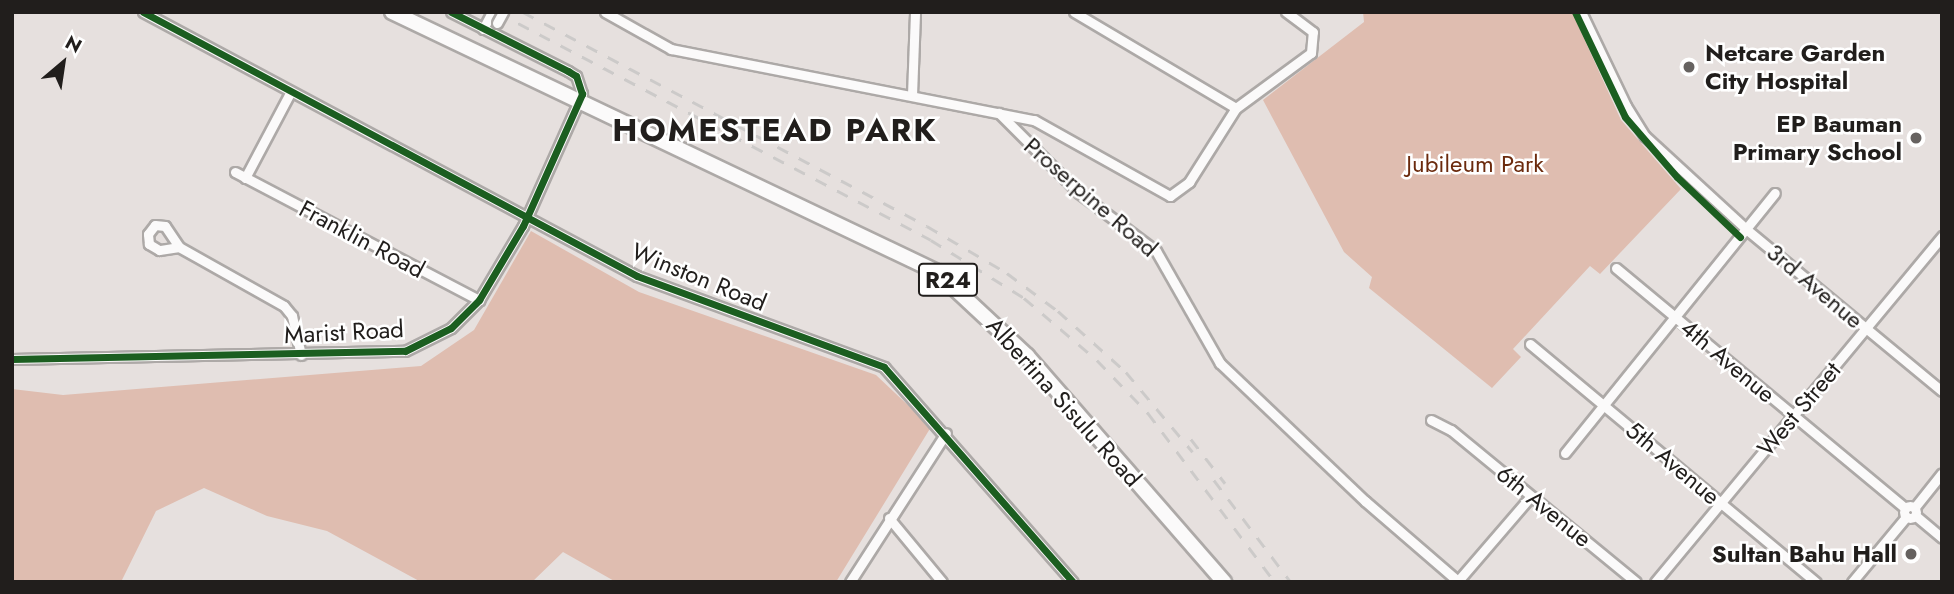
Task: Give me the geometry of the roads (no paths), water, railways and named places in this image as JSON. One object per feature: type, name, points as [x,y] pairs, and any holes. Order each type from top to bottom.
[{"type":"main road","name":"Albertina Sisulu Road","points":[[392,12],[857,231],[947,279],[1027,356],[1224,582]]},
{"type":"street","name":"Winston Road","points":[[144,12],[290,93],[664,289],[877,362],[946,433],[1073,582]]},
{"type":"street","points":[[451,12],[576,76],[582,101]]},
{"type":"street","points":[[487,31],[492,18],[503,12]]},
{"type":"street","name":"Proserpine Road","points":[[605,12],[671,49],[1034,120],[1161,193],[1175,195],[1189,182],[1236,108]]},
{"type":"street","points":[[912,95],[915,12]]},
{"type":"street","points":[[1074,12],[1236,108],[1300,63],[1315,45],[1312,32],[1286,12]]},
{"type":"street","name":"3rd Avenue","points":[[1581,12],[1626,106],[1659,150],[1746,229],[1942,391]]},
{"type":"street","points":[[245,178],[290,93]]},
{"type":"street","name":"Marist Road","points":[[12,359],[300,355],[418,347],[451,328],[479,300],[528,218],[582,101]]},
{"type":"street","name":"Proserpine Road","points":[[998,112],[1079,193],[1156,251],[1220,363],[1369,506],[1458,581]]},
{"type":"street","name":"Franklin Road","points":[[235,173],[479,300]]},
{"type":"street","points":[[1565,453],[1775,193]]},
{"type":"street","name":"West Street","points":[[1655,582],[1941,239]]},
{"type":"street","points":[[179,247],[284,306],[295,323],[300,355]]},
{"type":"street","name":"4th Avenue","points":[[1616,268],[1942,538]]},
{"type":"street","name":"5th Avenue","points":[[1530,344],[1816,582]]},
{"type":"street","name":"6th Avenue","points":[[1431,420],[1451,430],[1636,582]]},
{"type":"street","points":[[850,582],[946,433]]},
{"type":"street","points":[[1852,582],[1942,472]]},
{"type":"street","points":[[1458,581],[1531,496]]},
{"type":"street","points":[[889,518],[942,582]]},
{"type":"railway","points":[[497,12],[931,240],[1024,298],[1097,360],[1148,413],[1275,582]]},
{"type":"railway","points":[[523,12],[927,226],[1007,273],[1058,311],[1126,372],[1193,452]]},
{"type":"railway","points":[[1191,439],[1225,483]]},
{"type":"railway","points":[[1214,480],[1291,582]]},
{"type":"place","name":"Netcare Garden City Hospital","points":[[1689,67]]},
{"type":"place","name":"EP Bauman Primary School","points":[[1916,138]]},
{"type":"place","name":"Sultan Bahu Hall","points":[[1911,554]]},
{"type":"district","name":"HOMESTEAD PARK","points":[[775,130]]},
{"type":"park label","name":"Jubileum Park","points":[[1475,164]]}]
